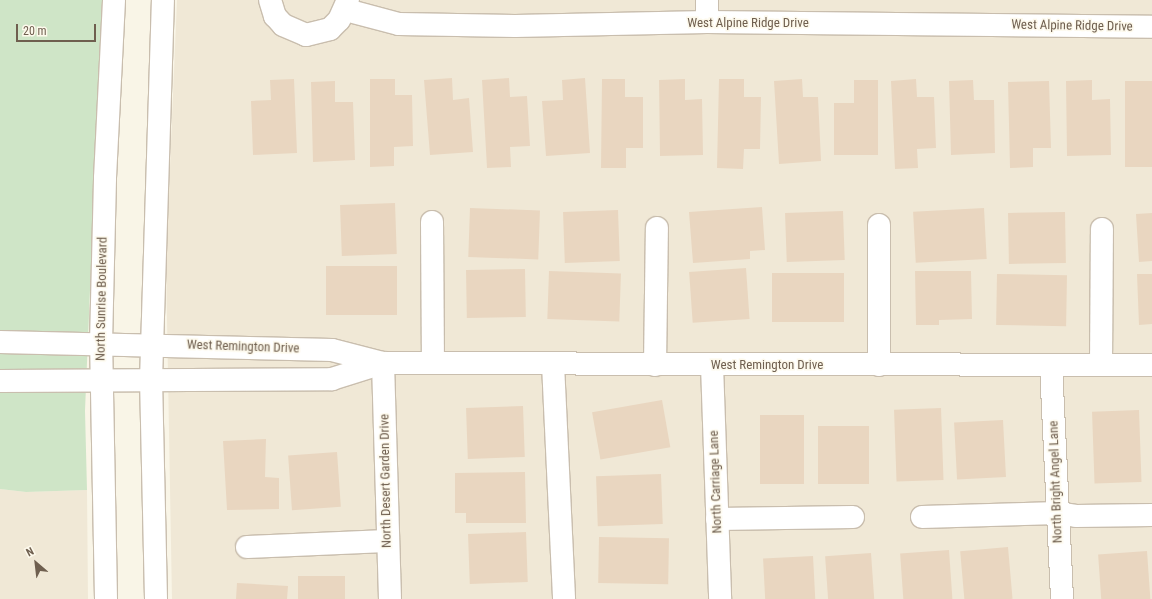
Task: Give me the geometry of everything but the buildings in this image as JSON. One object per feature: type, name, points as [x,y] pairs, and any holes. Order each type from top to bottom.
[{"type":"street","name":"North Sunrise Boulevard","points":[[106,599],[102,522],[101,343],[105,178],[114,0]]},
{"type":"street","points":[[156,599],[151,380],[164,0]]},
{"type":"street","name":"West Alpine Ridge Drive","points":[[270,0],[275,16],[283,25],[306,35],[330,29],[347,5],[399,24],[515,26],[707,22],[1152,27]]},
{"type":"street","points":[[707,0],[707,22]]},
{"type":"street","points":[[432,222],[433,363]]},
{"type":"street","points":[[879,225],[879,365]]},
{"type":"street","points":[[654,365],[657,228]]},
{"type":"street","points":[[1101,365],[1102,229]]},
{"type":"street","name":"West Remington Drive","points":[[0,342],[101,343],[129,345],[152,344],[332,350],[383,363],[654,365],[1152,365]]},
{"type":"street","name":"West Remington Drive","points":[[0,381],[126,382],[151,380],[332,379],[383,363]]},
{"type":"street","name":"North Desert Garden Drive","points":[[383,363],[387,541],[390,599]]},
{"type":"street","points":[[553,364],[564,599]]},
{"type":"street","name":"North Carriage Lane","points":[[712,365],[720,599]]},
{"type":"street","name":"North Bright Angel Lane","points":[[1051,365],[1062,599]]},
{"type":"street","points":[[922,517],[1058,513],[1076,516],[1152,515]]},
{"type":"street","points":[[717,519],[854,517]]},
{"type":"street","points":[[247,547],[387,541]]},
{"type":"shaded area","points":[[177,0],[1152,0],[1152,599],[172,599],[166,262]]},
{"type":"shaded area","points":[[0,489],[26,492],[87,490],[88,599],[0,599]]},
{"type":"green space","points":[[0,0],[102,0],[85,411],[87,490],[26,492],[0,489]]}]
